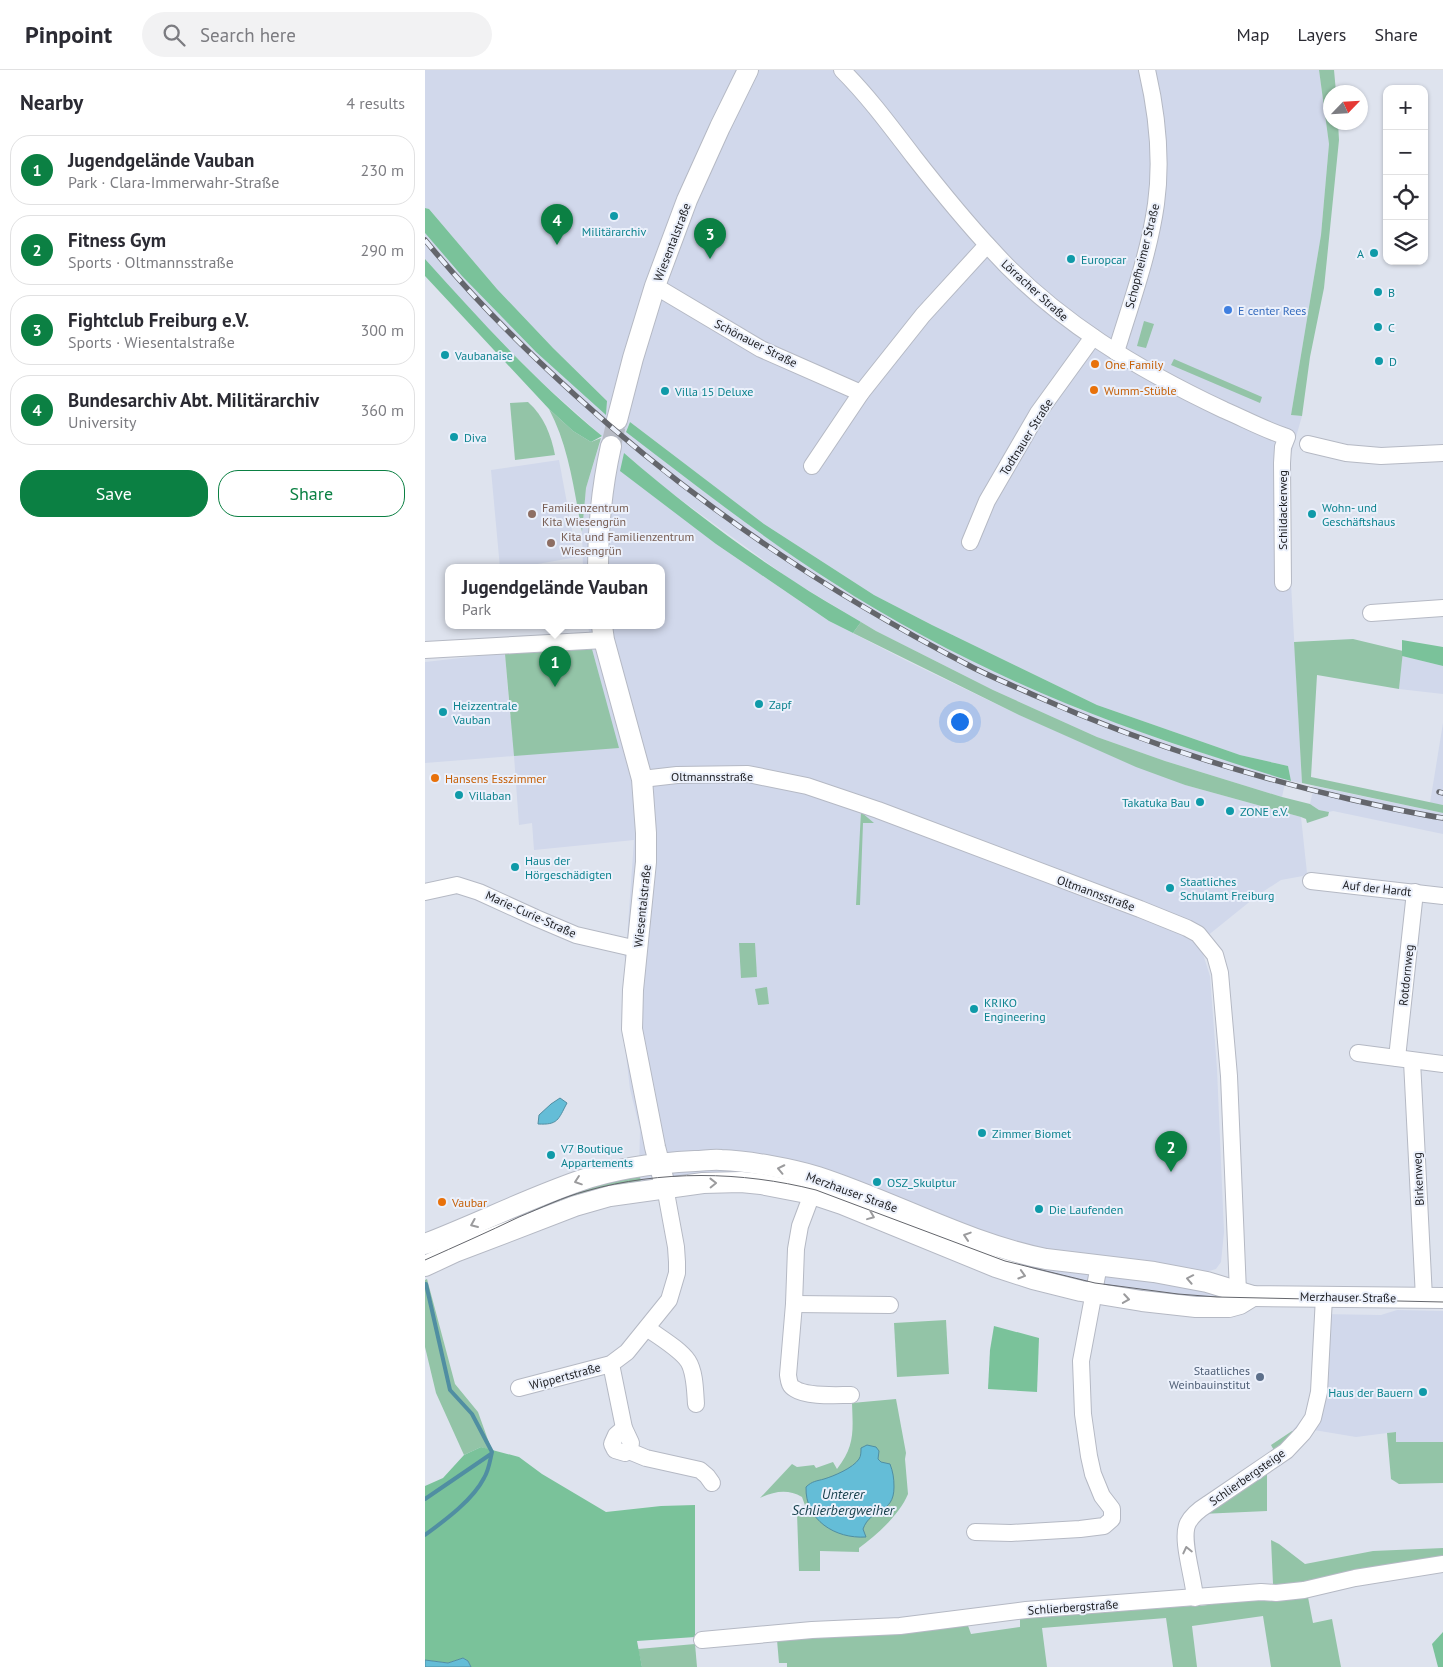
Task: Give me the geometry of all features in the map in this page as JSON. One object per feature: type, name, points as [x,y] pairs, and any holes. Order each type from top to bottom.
[{"type":"main road","name":"Wiesentalstraße","points":[[617,420],[633,358],[655,286],[687,200],[748,71]]},
{"type":"main road","points":[[598,564],[600,509],[603,482],[611,446]]},
{"type":"main road","name":"Wiesentalstraße","points":[[603,633],[642,779],[646,862],[633,990],[633,1028],[662,1174]]},
{"type":"main road","name":"Merzhauser Straße","points":[[425,1266],[455,1252],[575,1206],[610,1196],[643,1191],[662,1174],[721,1160],[767,1166],[816,1176],[875,1198],[952,1231],[1028,1256],[1154,1272],[1199,1280],[1246,1296],[1433,1298]]},
{"type":"main road","name":"Merzhauser Straße","points":[[425,1244],[581,1180],[625,1170],[662,1174],[703,1183],[741,1182],[761,1184],[811,1194],[842,1204],[996,1267],[1033,1279],[1094,1293],[1142,1301],[1209,1307],[1229,1307],[1246,1296]]},
{"type":"street","name":"Lörracher Straße","points":[[842,70],[873,104],[933,181],[987,245],[1051,305],[1093,337],[1158,377],[1210,403],[1287,437]]},
{"type":"street","name":"Schopfheimer Straße","points":[[1116,352],[1136,290],[1156,202],[1158,180],[1156,118],[1147,70]]},
{"type":"street","points":[[812,466],[861,393],[923,316],[987,245]]},
{"type":"street","name":"Schönauer Straße","points":[[655,286],[761,348],[861,393]]},
{"type":"street","name":"Todtnauer Straße","points":[[970,542],[987,501],[1038,413],[1093,337]]},
{"type":"street","name":"Schildackerweg","points":[[1283,583],[1282,463],[1283,447],[1287,437]]},
{"type":"street","points":[[1308,444],[1346,453],[1381,456],[1443,453]]},
{"type":"street","points":[[1371,613],[1443,608]]},
{"type":"street","points":[[425,650],[603,633]]},
{"type":"street","name":"Oltmannsstraße","points":[[642,779],[677,774],[748,774],[807,786],[878,810],[1140,909],[1198,934],[1215,955],[1220,973],[1246,1296]]},
{"type":"street","name":"Auf der Hardt","points":[[1311,881],[1443,896]]},
{"type":"street","name":"Marie-Curie-Straße","points":[[425,892],[457,885],[479,892],[576,935],[637,949]]},
{"type":"street","name":"Rotdornweg","points":[[1404,1059],[1415,892]]},
{"type":"street","points":[[1358,1053],[1443,1064]]},
{"type":"street","name":"Birkenweg","points":[[1404,1059],[1433,1298]]},
{"type":"street","name":"Wippertstraße","points":[[519,1388],[611,1364],[627,1352],[669,1300],[677,1273],[676,1247],[662,1174]]},
{"type":"street","name":"Merzhauser Straße","points":[[811,1194],[800,1226],[796,1249],[794,1304],[787,1375],[789,1384],[795,1390],[813,1394],[851,1395]]},
{"type":"street","points":[[975,1532],[1011,1533],[1090,1528],[1096,1521],[1103,1496],[1093,1474],[1089,1456],[1083,1414],[1081,1361],[1099,1265]]},
{"type":"street","name":"Schlierbergsteige","points":[[1195,1598],[1194,1582],[1185,1543],[1185,1532],[1188,1522],[1201,1508],[1285,1451],[1303,1433],[1313,1418],[1318,1399],[1325,1297]]},
{"type":"street","points":[[794,1304],[890,1304]]},
{"type":"street","points":[[647,1328],[688,1361],[694,1379],[696,1404]]},
{"type":"street","name":"Wippertstraße","points":[[611,1364],[624,1428],[631,1443],[629,1451],[646,1458],[700,1470],[712,1483]]},
{"type":"street","name":"Schlierbergstraße","points":[[702,1640],[812,1630],[900,1626],[1026,1610],[1261,1592],[1285,1592],[1389,1572],[1443,1564]]},
{"type":"shaded area","points":[[425,70],[1319,70],[1323,100],[1323,130],[1327,130],[1329,144],[1321,235],[1291,415],[1302,416],[1290,458],[1291,583],[1302,783],[1291,781],[1288,766],[1240,755],[1097,705],[874,595],[764,524],[630,422],[626,431],[833,583],[885,614],[959,654],[1077,708],[1168,742],[1286,779],[1282,797],[1165,761],[1097,737],[993,690],[876,631],[791,580],[666,489],[624,453],[716,544],[829,621],[1019,715],[1185,785],[1301,817],[1307,873],[1303,876],[1281,880],[1258,895],[1196,945],[1203,954],[1210,976],[1217,1069],[1224,1232],[1221,1262],[1216,1269],[1209,1271],[1207,1286],[1217,1294],[1217,1297],[1213,1299],[1079,1286],[815,1192],[610,1187],[639,1171],[640,1130],[630,1089],[623,1029],[627,964],[624,955],[627,939],[634,840],[534,850],[532,823],[519,825],[514,756],[425,763],[425,662],[505,653],[510,716],[618,748],[589,629],[665,629],[665,564],[583,564],[582,532],[586,488],[602,436],[540,381],[479,319],[425,259],[425,233],[462,276],[536,352],[606,414],[607,401],[497,289],[429,209],[425,208]]},
{"type":"shaded area","name":"Familienzentrum Kita Wiesengrün","points":[[559,460],[577,557],[538,564],[500,564],[491,470]]},
{"type":"shaded area","points":[[1402,656],[1443,666],[1443,694],[1399,689]]},
{"type":"shaded area","points":[[1443,723],[1443,805],[1430,803]]},
{"type":"shaded area","points":[[1314,786],[1443,813],[1443,834],[1333,811],[1319,810],[1310,804]]},
{"type":"shaded area","points":[[1397,1310],[1443,1311],[1443,1442],[1396,1442],[1395,1432],[1356,1437],[1314,1430],[1292,1431],[1313,1403],[1320,1314],[1381,1315]]},
{"type":"green space","points":[[1319,70],[1334,70],[1335,85],[1323,85],[1323,100]]},
{"type":"green space","points":[[1327,130],[1338,130],[1324,288],[1310,357],[1302,416],[1291,415],[1321,235],[1329,144]]},
{"type":"green space","points":[[425,208],[429,209],[497,289],[607,401],[606,415],[536,352],[462,276],[425,233]]},
{"type":"green space","points":[[425,259],[532,373],[602,436],[591,442],[573,431],[549,409],[425,276]]},
{"type":"green space","points":[[1144,321],[1154,324],[1146,348],[1137,346]]},
{"type":"green space","points":[[1174,359],[1262,397],[1260,403],[1171,365]]},
{"type":"green space","points":[[528,402],[534,407],[546,426],[555,455],[515,460],[510,403]]},
{"type":"green space","points":[[549,409],[573,431],[591,442],[601,438],[586,488],[582,532],[566,454],[556,423]]},
{"type":"green space","points":[[630,422],[764,524],[874,595],[1097,705],[1240,755],[1288,766],[1291,781],[1117,724],[1019,683],[924,636],[832,582],[753,528],[626,432]]},
{"type":"green space","points":[[624,453],[664,487],[770,566],[861,622],[853,633],[829,621],[716,544],[620,471]]},
{"type":"green space","points":[[861,622],[993,690],[1097,737],[1165,761],[1310,804],[1319,810],[1329,812],[1328,816],[1307,823],[1306,819],[1301,817],[1185,785],[1136,767],[1019,715],[853,633]]},
{"type":"green space","points":[[1353,639],[1403,651],[1399,689],[1317,675],[1311,777],[1443,805],[1443,813],[1302,783],[1294,642]]},
{"type":"green space","points":[[1402,640],[1443,647],[1443,666],[1402,656]]},
{"type":"green space","points":[[592,649],[619,748],[514,756],[505,654]]},
{"type":"green space","points":[[861,812],[874,823],[863,823],[860,905],[856,905]]},
{"type":"green space","points":[[739,943],[755,943],[757,977],[741,978]]},
{"type":"green space","points":[[767,987],[769,1004],[758,1005],[755,989]]},
{"type":"green space","points":[[639,1171],[641,1182],[425,1262],[425,1250],[542,1198]]},
{"type":"green space","points":[[427,1279],[455,1384],[478,1412],[492,1451],[481,1447],[464,1455],[436,1393],[425,1347],[425,1280]]},
{"type":"green space","points":[[946,1320],[949,1374],[897,1377],[894,1323]]},
{"type":"green space","points":[[994,1326],[1039,1338],[1037,1392],[988,1389],[990,1350]]},
{"type":"green space","points":[[896,1399],[906,1453],[908,1494],[904,1502],[887,1524],[859,1548],[859,1552],[820,1551],[820,1571],[799,1571],[797,1513],[807,1511],[802,1497],[797,1494],[781,1492],[760,1498],[792,1464],[797,1467],[814,1465],[816,1468],[833,1462],[837,1469],[847,1453],[852,1438],[852,1403]]},
{"type":"green space","points":[[1314,1430],[1267,1471],[1267,1511],[1201,1514],[1276,1454],[1271,1445],[1292,1431]]},
{"type":"green space","points":[[1396,1432],[1396,1442],[1443,1442],[1443,1483],[1399,1484],[1391,1479],[1387,1433]]},
{"type":"green space","points":[[481,1447],[519,1457],[542,1474],[606,1512],[661,1506],[695,1505],[695,1637],[637,1641],[642,1667],[471,1667],[468,1661],[463,1658],[448,1663],[425,1660],[425,1486],[443,1478],[464,1455]]},
{"type":"green space","points":[[1271,1540],[1305,1564],[1373,1551],[1443,1548],[1443,1560],[1290,1587],[1286,1584],[1273,1584]]},
{"type":"green space","points":[[1307,1592],[1313,1623],[1332,1619],[1341,1667],[1271,1667],[1263,1616],[1192,1626],[1197,1667],[1173,1667],[1166,1618],[1042,1628],[1047,1667],[787,1667],[787,1663],[779,1663],[777,1640],[967,1623],[971,1634],[1020,1627],[1020,1619],[1026,1618],[1199,1606],[1249,1597],[1282,1601],[1284,1598]]},
{"type":"green space","points":[[1443,1632],[1443,1667],[1438,1667],[1432,1644]]},
{"type":"green space","points":[[695,1644],[697,1667],[642,1667],[638,1649]]},
{"type":"water","points":[[560,1098],[567,1103],[557,1120],[550,1124],[538,1124],[539,1115]]},
{"type":"water","name":"Unterer Schlierbergweiher","points":[[867,1445],[876,1447],[879,1451],[878,1459],[881,1462],[890,1464],[894,1481],[893,1496],[886,1507],[867,1522],[863,1529],[866,1537],[843,1535],[833,1531],[816,1518],[807,1499],[806,1487],[812,1482],[833,1476],[852,1466],[860,1458],[861,1448]]},
{"type":"water","points":[[463,1658],[468,1661],[471,1667],[425,1667],[425,1660],[448,1663]]},
{"type":"waterway","points":[[425,1535],[457,1510],[473,1494],[486,1475],[492,1452],[472,1414],[450,1390],[426,1284]]},
{"type":"waterway","points":[[425,1499],[491,1454]]},
{"type":"tunnel","points":[[611,446],[617,420]]},
{"type":"tram line","points":[[425,1260],[560,1199],[586,1191],[643,1179],[672,1176],[730,1176],[759,1179],[816,1190],[1005,1261],[1095,1283],[1217,1297],[1443,1302]]},
{"type":"railway","points":[[425,240],[479,301],[536,358],[575,395],[667,473],[764,544],[865,608],[917,638],[994,678],[1112,728],[1151,742],[1269,779],[1384,807],[1443,818]]},
{"type":"railway","points":[[1439,792],[1443,793]]},
{"type":"place","name":"Militärarchiv","points":[[614,216]]},
{"type":"place","name":"Bundesarchiv Abt. Militärarchiv","points":[[557,245]]},
{"type":"place","name":"A","points":[[1374,253]]},
{"type":"place","name":"Fightclub Freiburg e.V.","points":[[710,259]]},
{"type":"place","name":"Europcar","points":[[1071,259]]},
{"type":"place","name":"B","points":[[1378,292]]},
{"type":"place","name":"E center Rees","points":[[1228,310]]},
{"type":"place","name":"C","points":[[1378,327]]},
{"type":"place","name":"Vaubanaise","points":[[445,355]]},
{"type":"place","name":"D","points":[[1379,361]]},
{"type":"place","name":"One Family","points":[[1095,364]]},
{"type":"place","name":"Wumm-Stüble","points":[[1094,390]]},
{"type":"place","name":"Villa 15 Deluxe","points":[[665,391]]},
{"type":"place","name":"Diva","points":[[454,437]]},
{"type":"place","name":"Familienzentrum Kita Wiesengrün","points":[[532,514]]},
{"type":"place","name":"Wohn- und Geschäftshaus","points":[[1312,514]]},
{"type":"place","name":"Kita und Familienzentrum Wiesengrün","points":[[551,543]]},
{"type":"place","name":"Jugendgelände Vauban","points":[[555,687]]},
{"type":"place","name":"Zapf","points":[[759,704]]},
{"type":"place","name":"Heizzentrale Vauban","points":[[443,712]]},
{"type":"place","name":"Hansens Esszimmer","points":[[435,778]]},
{"type":"place","name":"Villaban","points":[[459,795]]},
{"type":"place","name":"Takatuka Bau","points":[[1200,802]]},
{"type":"place","name":"ZONE e.V.","points":[[1230,811]]},
{"type":"place","name":"Haus der Hörgeschädigten","points":[[515,867]]},
{"type":"place","name":"Staatliches Schulamt Freiburg","points":[[1170,888]]},
{"type":"place","name":"KRIKO Engineering","points":[[974,1009]]},
{"type":"place","name":"Zimmer Biomet","points":[[982,1133]]},
{"type":"place","name":"V7 Boutique Appartements","points":[[551,1155]]},
{"type":"place","name":"Fitness Gym","points":[[1171,1172]]},
{"type":"place","name":"OSZ_Skulptur","points":[[877,1182]]},
{"type":"place","name":"Vaubar","points":[[442,1202]]},
{"type":"place","name":"Die Laufenden","points":[[1039,1209]]},
{"type":"place","name":"Staatliches Weinbauinstitut","points":[[1260,1377]]},
{"type":"place","name":"Haus der Bauern","points":[[1423,1392]]}]
